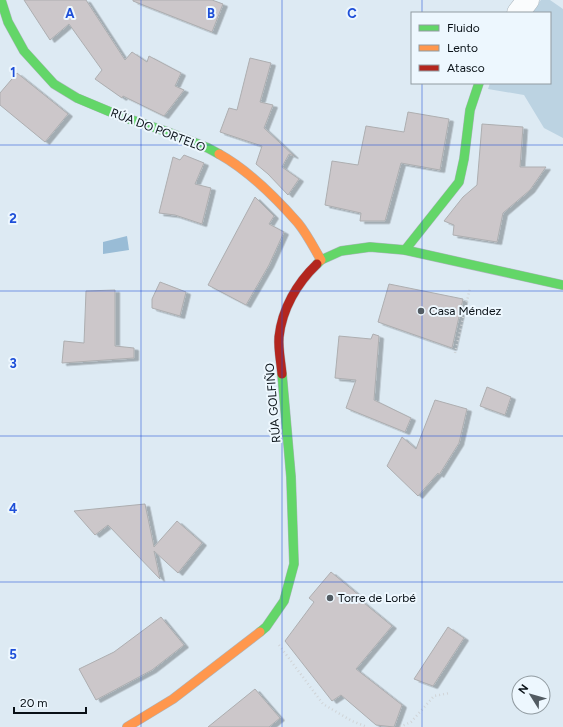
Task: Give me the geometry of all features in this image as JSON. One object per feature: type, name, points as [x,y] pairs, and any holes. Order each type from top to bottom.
[{"type":"main road","name":"RÚA DO PORTELO","points":[[1,0],[3,22],[24,51],[54,84],[77,98],[120,116],[165,131],[208,148],[235,164],[259,183],[299,224],[321,260]]},
{"type":"main road","points":[[405,250],[459,182],[464,159],[470,110],[479,84]]},
{"type":"main road","name":"RÚA GOLFIÑO","points":[[127,727],[173,699],[266,627],[284,601],[294,564],[291,477],[280,338],[284,315],[304,276],[321,260],[341,251],[370,247],[405,250],[563,285]]},
{"type":"street","points":[[519,12],[528,0]]},
{"type":"path","points":[[455,353],[475,266]]},
{"type":"path","points":[[266,627],[323,704],[352,721],[368,727]]},
{"type":"path","points":[[400,727],[411,722],[434,696],[450,693]]},
{"type":"shaded area","points":[[541,0],[550,0],[563,9],[563,138],[544,128],[524,95],[488,89],[490,84],[551,84],[551,12],[531,12]]},
{"type":"shaded area","points":[[127,236],[129,250],[103,254],[103,242]]},
{"type":"building","points":[[24,0],[86,0],[125,60],[132,52],[147,62],[149,56],[181,73],[175,86],[184,90],[164,116],[123,96],[122,98],[95,79],[102,70],[69,24],[50,40]]},
{"type":"building","points":[[133,0],[212,0],[223,4],[212,32]]},
{"type":"building","points":[[250,58],[271,63],[260,102],[273,105],[264,128],[294,156],[289,154],[282,167],[299,179],[288,195],[256,164],[262,146],[220,132],[229,108],[237,110]]},
{"type":"building","points":[[17,73],[68,114],[45,142],[0,105],[0,93]]},
{"type":"building","points":[[408,112],[449,119],[440,170],[401,163],[385,221],[360,221],[361,213],[325,205],[332,161],[358,165],[366,126],[404,132]]},
{"type":"building","points":[[482,124],[523,127],[520,167],[546,167],[530,190],[503,213],[497,242],[453,235],[454,225],[444,221],[463,197],[477,185]]},
{"type":"building","points":[[184,155],[204,163],[195,184],[211,188],[202,224],[175,215],[159,213],[173,157],[180,160]]},
{"type":"building","points":[[255,197],[274,216],[269,224],[284,232],[269,265],[246,305],[208,285]]},
{"type":"building","points":[[160,282],[186,292],[180,316],[152,308],[152,299]]},
{"type":"building","name":"Casa Méndez","points":[[389,284],[463,299],[452,348],[378,322]]},
{"type":"building","points":[[115,290],[115,346],[134,348],[134,358],[62,363],[64,341],[84,343],[86,291]]},
{"type":"building","points":[[373,334],[379,336],[374,400],[411,418],[405,432],[346,408],[356,380],[335,378],[339,336],[371,339]]},
{"type":"building","points":[[487,387],[511,397],[505,415],[480,406]]},
{"type":"building","points":[[435,400],[467,409],[459,443],[439,475],[438,473],[418,496],[387,466],[402,437],[416,449]]},
{"type":"building","points":[[145,504],[154,547],[177,521],[202,543],[178,573],[154,551],[160,579],[108,525],[95,535],[74,511]]},
{"type":"building","points":[[331,572],[360,596],[358,598],[392,626],[356,669],[402,705],[394,727],[376,725],[341,695],[332,701],[285,641],[314,602],[309,598]]},
{"type":"building","points":[[161,617],[184,645],[152,670],[96,700],[79,669],[114,652]]},
{"type":"building","points":[[448,627],[464,638],[433,686],[414,679]]},
{"type":"building","points":[[255,689],[280,718],[269,727],[208,727]]},
{"type":"traffic: fast","points":[[1,0],[8,22],[24,51],[54,84],[77,98],[120,116],[165,131],[208,148],[219,154]]},
{"type":"traffic: fast","points":[[405,250],[459,182],[464,159],[470,110],[479,84]]},
{"type":"traffic: fast","points":[[317,264],[321,260],[341,251],[370,247],[405,250],[563,285]]},
{"type":"traffic: fast","points":[[260,632],[266,627],[284,601],[294,564],[291,477],[282,374]]},
{"type":"traffic: slow","points":[[219,154],[251,176],[280,204],[301,227],[321,260]]},
{"type":"traffic: slow","points":[[127,727],[173,699],[260,632]]},
{"type":"traffic: jam","points":[[282,374],[279,337],[283,316],[297,288],[317,264]]},
{"type":"place","name":"Casa Méndez","points":[[421,311]]},
{"type":"place","name":"Torre de Lorbé","points":[[330,598]]}]
